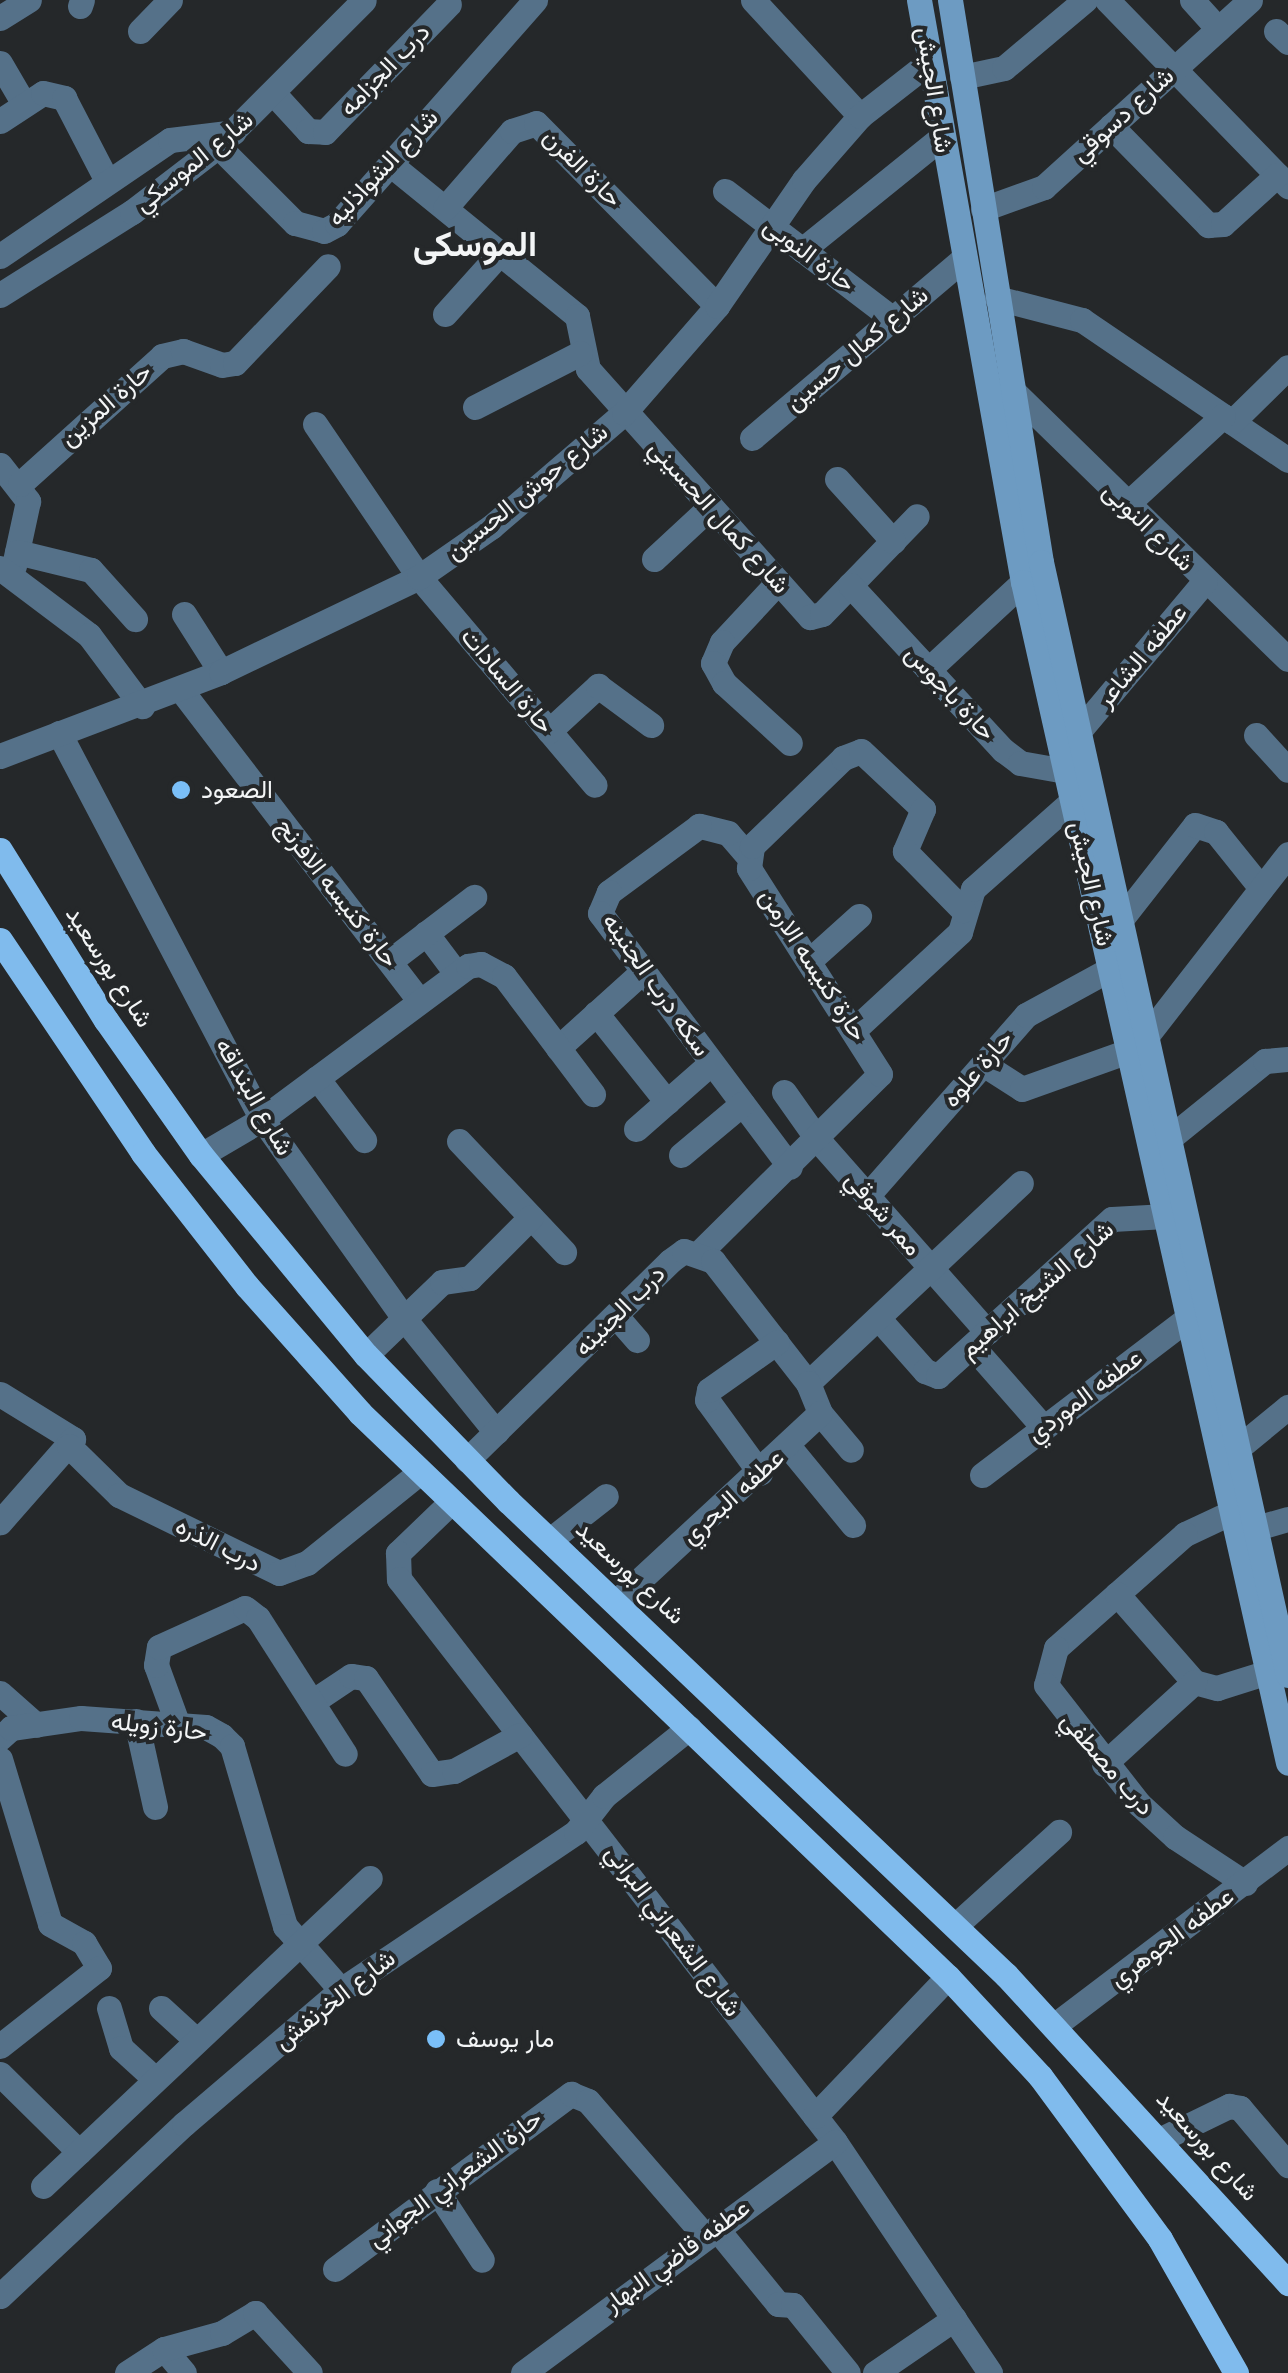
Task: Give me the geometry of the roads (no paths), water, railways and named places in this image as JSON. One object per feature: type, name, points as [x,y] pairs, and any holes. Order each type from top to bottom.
[{"type":"main road","name":"شارع الجيش","points":[[919,0],[962,260],[1024,582],[1072,802],[1110,969],[1171,1137],[1256,1528],[1288,1763]]},
{"type":"main road","name":"شارع الجيش","points":[[950,0],[1041,562],[1122,918],[1166,1216],[1232,1512],[1278,1673]]},
{"type":"main road","name":"شارع بورسعيد","points":[[0,850],[106,1020],[202,1155],[366,1354],[467,1460],[956,1924],[1161,2139],[1288,2284]]},
{"type":"main road","points":[[0,940],[94,1084],[194,1220],[302,1350],[449,1504],[948,1977],[1040,2076],[1112,2169],[1236,2373]]},
{"type":"street","points":[[0,18],[29,0]]},
{"type":"street","points":[[140,31],[170,0]]},
{"type":"street","name":"شارع الموسكي","points":[[0,295],[132,212],[226,139],[275,94],[364,0]]},
{"type":"street","name":"شارع الشواذليه","points":[[226,139],[308,231],[337,224],[534,0]]},
{"type":"street","points":[[962,78],[1004,68],[1084,0]]},
{"type":"street","points":[[1107,0],[1282,181],[1223,224],[1208,224],[1111,126]]},
{"type":"street","points":[[1192,0],[1218,29]]},
{"type":"street","name":"شارع دسوقي","points":[[983,209],[1044,187],[1250,0]]},
{"type":"street","name":"درب الجزامه","points":[[275,94],[308,131],[325,132],[449,4]]},
{"type":"street","points":[[765,4],[860,116]]},
{"type":"street","name":"شارع حوش الحسين","points":[[0,756],[142,706],[221,672],[419,576],[492,527],[624,412],[717,306],[804,180],[860,116],[929,62]]},
{"type":"street","points":[[0,64],[24,104]]},
{"type":"street","points":[[0,121],[43,93],[64,98],[107,181]]},
{"type":"street","name":"حارة الفرن","points":[[444,208],[512,131],[536,124],[717,306]]},
{"type":"street","points":[[802,250],[941,138]]},
{"type":"street","points":[[0,256],[170,140],[226,139]]},
{"type":"street","name":"شارع كمال الحسيني","points":[[390,164],[577,316],[580,353],[624,412],[810,616],[822,614],[850,585]]},
{"type":"street","name":"حارة النوبى","points":[[725,192],[893,319]]},
{"type":"street","points":[[445,314],[500,252]]},
{"type":"street","name":"شارع كمال حسين","points":[[752,438],[962,260]]},
{"type":"street","name":"حارة المزين","points":[[20,484],[162,356],[183,350],[235,363],[328,266]]},
{"type":"street","points":[[997,298],[1082,320],[1288,460]]},
{"type":"street","points":[[474,407],[580,353]]},
{"type":"street","points":[[1125,506],[1288,367]]},
{"type":"street","name":"شارع النوبى","points":[[1012,390],[1125,506],[1288,659]]},
{"type":"street","name":"حارة السادات","points":[[315,424],[419,576],[595,785]]},
{"type":"street","points":[[0,465],[20,484],[28,511],[10,565]]},
{"type":"street","points":[[837,480],[893,541]]},
{"type":"street","points":[[654,559],[710,507]]},
{"type":"street","points":[[850,585],[917,516]]},
{"type":"street","points":[[10,565],[91,570],[135,620]]},
{"type":"street","points":[[10,565],[89,634],[142,706]]},
{"type":"street","name":"عطفه الشاعر","points":[[1079,731],[1204,581]]},
{"type":"street","points":[[778,582],[722,642],[713,663],[724,683],[790,743]]},
{"type":"street","points":[[928,670],[1024,582]]},
{"type":"street","name":"حارة باجوس","points":[[850,585],[1020,763],[1066,771]]},
{"type":"street","points":[[184,614],[221,672]]},
{"type":"street","points":[[549,731],[598,686],[652,725]]},
{"type":"street","name":"حارة كنيسه الافرنج","points":[[181,690],[420,1001]]},
{"type":"street","name":"شارع البنداقه","points":[[59,733],[262,1120],[406,1322],[496,1432]]},
{"type":"street","points":[[1256,736],[1288,770]]},
{"type":"street","points":[[748,856],[760,837],[843,758],[861,751],[923,809],[905,851],[963,910]]},
{"type":"street","points":[[855,1029],[952,941],[973,889],[1072,802]]},
{"type":"street","points":[[1122,918],[1195,824],[1216,832],[1262,888]]},
{"type":"street","name":"سكه درب الجنينه","points":[[748,856],[728,833],[699,826],[600,905],[603,920],[790,1167]]},
{"type":"street","name":"حارة كنيسه الارمن","points":[[700,1252],[877,1083],[878,1066],[748,856]]},
{"type":"street","points":[[983,1064],[1022,1089],[1138,1042],[1285,865]]},
{"type":"street","points":[[390,961],[474,897]]},
{"type":"street","points":[[810,960],[858,916]]},
{"type":"street","name":"حارة كنيسه الافرنج","points":[[426,933],[456,973]]},
{"type":"street","points":[[202,1155],[262,1120],[456,973],[481,964],[494,968],[593,1094]]},
{"type":"street","name":"حارة علوه","points":[[867,1196],[1026,1015],[1063,989],[1110,969]]},
{"type":"street","points":[[558,1048],[642,972]]},
{"type":"street","points":[[596,1014],[668,1102]]},
{"type":"street","points":[[1171,1137],[1276,1060]]},
{"type":"street","points":[[636,1129],[711,1064]]},
{"type":"street","points":[[317,1078],[364,1140]]},
{"type":"street","name":"ممر شوقي","points":[[784,1092],[818,1140],[930,1268],[1044,1428]]},
{"type":"street","points":[[680,1155],[742,1104]]},
{"type":"street","points":[[459,1141],[564,1252]]},
{"type":"street","points":[[808,1383],[1021,1183]]},
{"type":"street","name":"شارع الشيخ ابراهيم","points":[[878,1318],[930,1376],[980,1339],[1112,1219],[1135,1213],[1166,1216]]},
{"type":"street","points":[[366,1354],[406,1322],[442,1282],[470,1278],[530,1217]]},
{"type":"street","points":[[700,1252],[808,1383],[820,1413],[851,1450]]},
{"type":"street","name":"درب الجنينه","points":[[467,1460],[670,1260],[700,1252]]},
{"type":"street","points":[[616,1316],[638,1340]]},
{"type":"street","name":"عطفه الموردي","points":[[982,1475],[1188,1318]]},
{"type":"street","points":[[760,1474],[707,1400],[710,1390],[776,1342]]},
{"type":"street","name":"درب الذره","points":[[0,1394],[71,1443],[119,1495],[278,1573],[307,1563],[419,1473]]},
{"type":"street","points":[[1238,1448],[1288,1407]]},
{"type":"street","name":"عطفه البحري","points":[[617,1601],[760,1474],[820,1413]]},
{"type":"street","points":[[0,1522],[71,1443]]},
{"type":"street","points":[[788,1448],[852,1525]]},
{"type":"street","points":[[550,1540],[606,1496]]},
{"type":"street","name":"شارع الشعراني البراني","points":[[449,1504],[398,1553],[399,1578],[815,2116],[990,2373]]},
{"type":"street","name":"درب مصطفي","points":[[1232,1512],[1185,1534],[1056,1648],[1046,1665],[1054,1703],[1104,1764],[1175,1837],[1245,1883]]},
{"type":"street","points":[[1256,1528],[1288,1519]]},
{"type":"street","points":[[1117,1594],[1194,1682],[1216,1688],[1278,1673]]},
{"type":"street","points":[[178,1725],[156,1665],[159,1647],[237,1609],[253,1612],[345,1754]]},
{"type":"street","points":[[312,1702],[350,1676],[366,1678],[432,1774],[454,1772],[520,1735]]},
{"type":"street","points":[[1104,1764],[1194,1682]]},
{"type":"street","points":[[0,1693],[36,1725]]},
{"type":"street","points":[[136,1721],[155,1806]]},
{"type":"street","name":"حارة زويله","points":[[0,1738],[11,1728],[136,1721],[206,1728],[232,1746],[286,1926],[340,1990]]},
{"type":"street","name":"شارع الخرنفش","points":[[4,2285],[340,1990],[588,1819],[604,1796],[689,1728]]},
{"type":"street","points":[[0,1759],[50,1924],[84,1943],[99,1968],[0,2046]]},
{"type":"street","points":[[956,1924],[1059,1832]]},
{"type":"street","name":"عطفه الجوهري","points":[[1055,2026],[1288,1848]]},
{"type":"street","points":[[42,2186],[296,1942],[370,1878]]},
{"type":"street","points":[[815,2116],[948,1977]]},
{"type":"street","points":[[109,2008],[121,2048],[155,2079]]},
{"type":"street","points":[[161,2008],[196,2040]]},
{"type":"street","points":[[6,2091],[79,2152]]},
{"type":"street","name":"حارة الشعراني الجواني","points":[[336,2269],[437,2190],[578,2094],[710,2232]]},
{"type":"street","points":[[1161,2139],[1229,2106],[1240,2108],[1288,2165]]},
{"type":"street","name":"عطفه قاضي البهار","points":[[524,2373],[834,2142]]},
{"type":"street","points":[[437,2190],[482,2260]]},
{"type":"street","points":[[710,2232],[778,2304],[793,2306],[848,2373]]},
{"type":"street","points":[[127,2373],[164,2349],[222,2333],[255,2313],[310,2373]]},
{"type":"street","points":[[875,2373],[954,2319]]},
{"type":"street","points":[[164,2349],[184,2373]]},
{"type":"place","name":"الصعود","points":[[181,790]]},
{"type":"place","name":"مار يوسف","points":[[436,2039]]},
{"type":"district","name":"الموسكى","points":[[475,244]]}]
